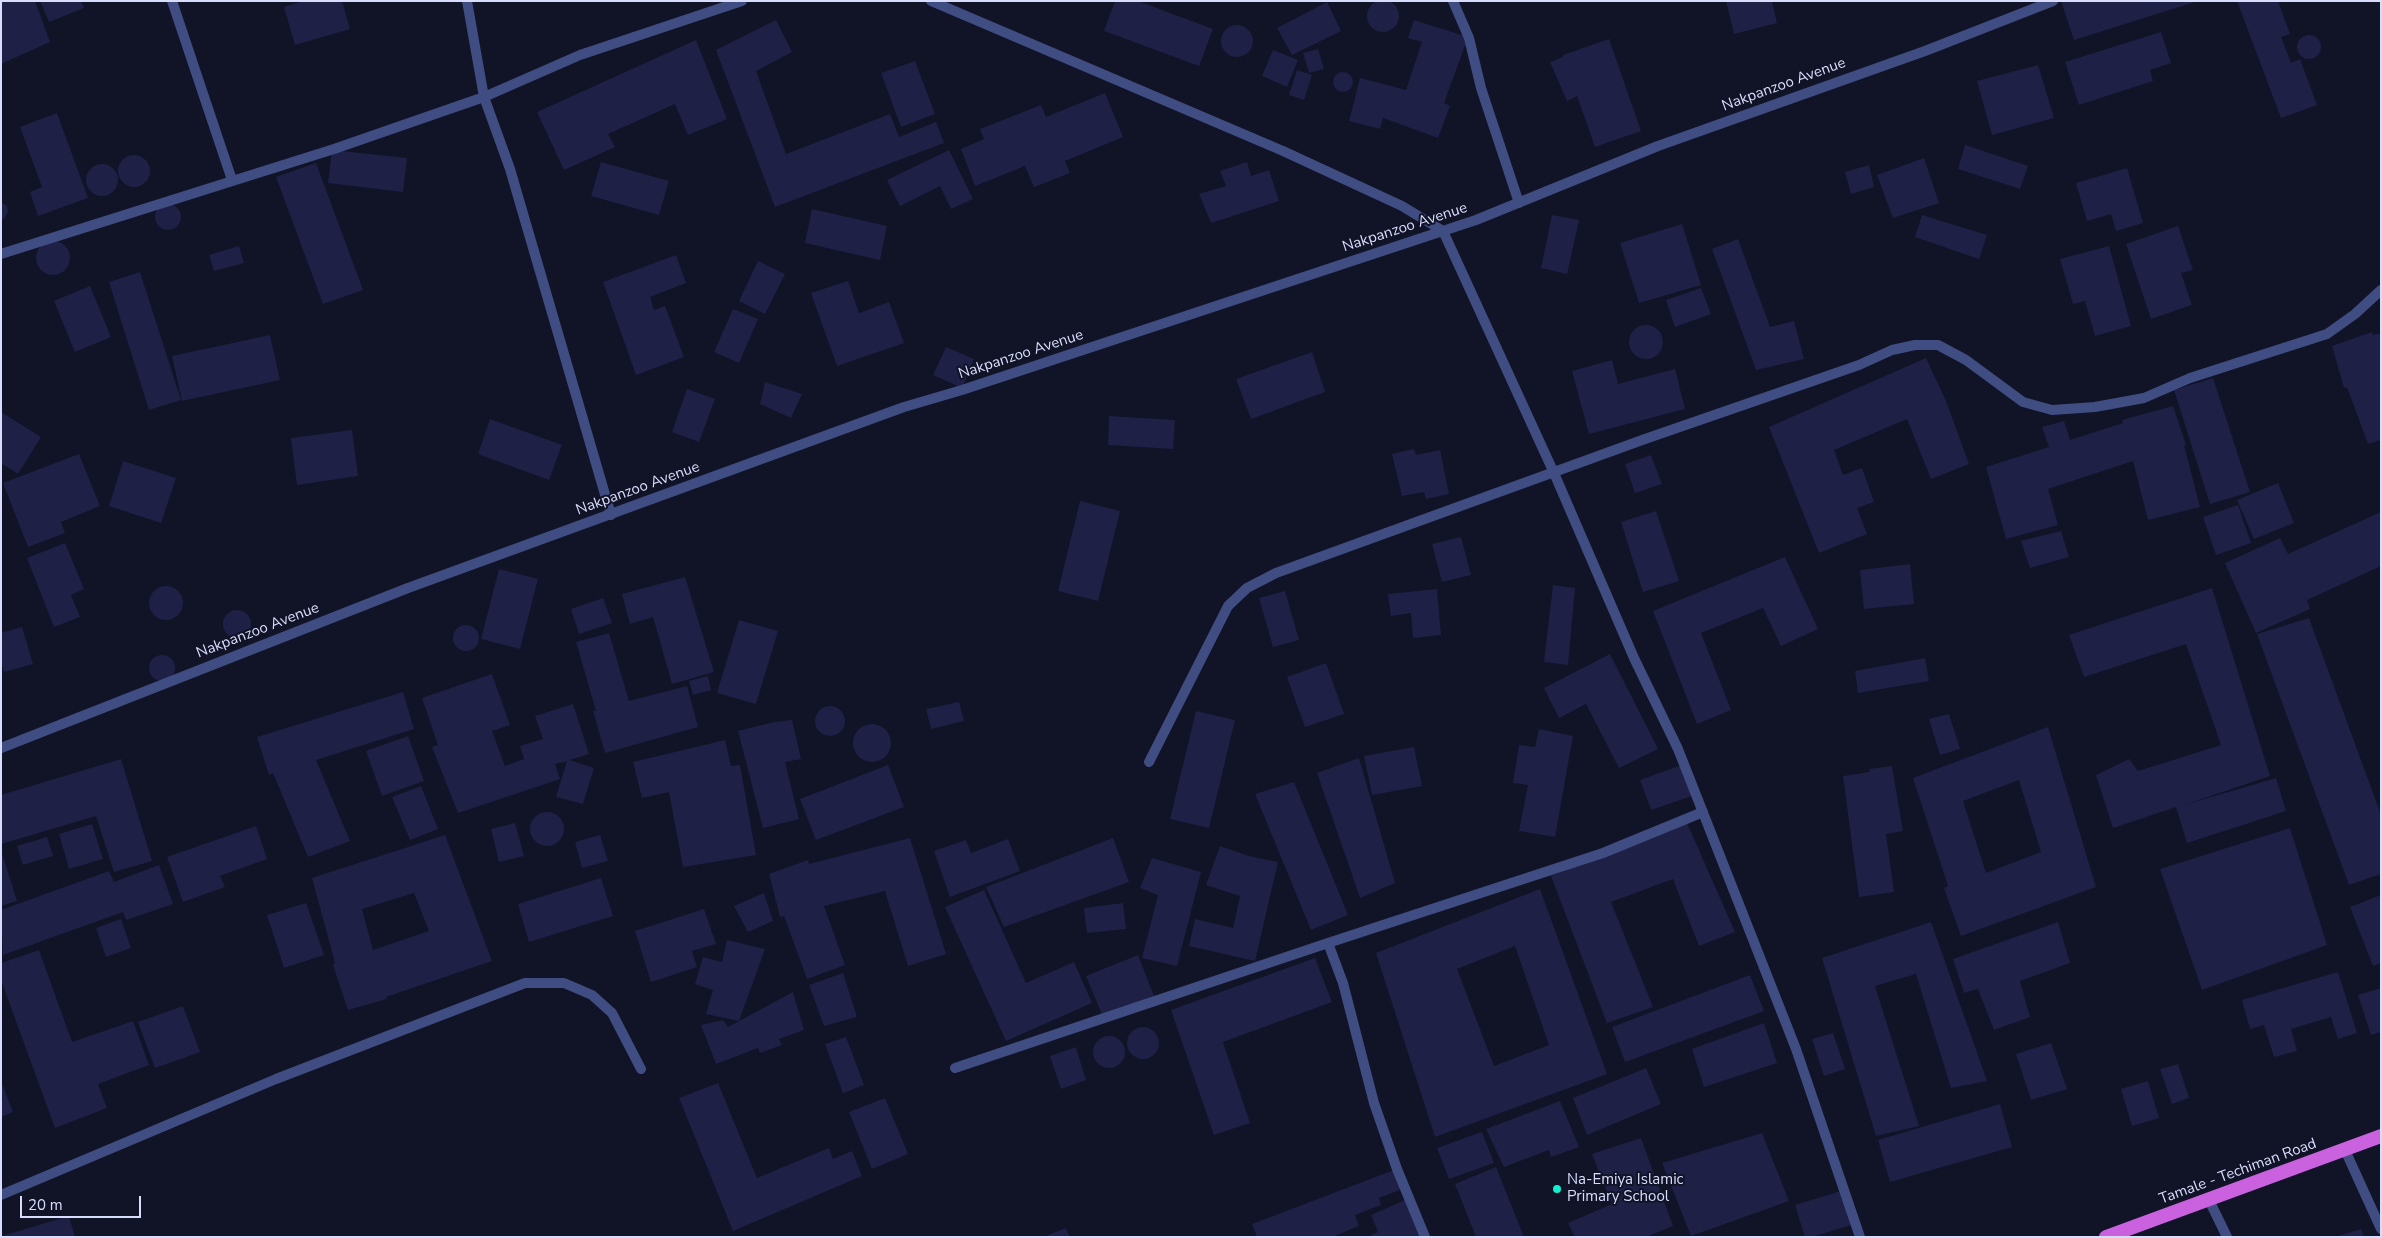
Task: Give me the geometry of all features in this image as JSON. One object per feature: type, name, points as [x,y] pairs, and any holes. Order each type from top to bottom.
[{"type":"highway","name":"Tamale - Techiman Road","points":[[2106,1237],[2381,1136]]},
{"type":"street","points":[[172,1],[232,180]]},
{"type":"street","points":[[467,1],[484,96],[516,188],[611,515]]},
{"type":"street","points":[[1,254],[334,149],[484,96],[580,56],[742,1]]},
{"type":"street","points":[[931,1],[1283,151],[1402,206],[1443,231],[1554,472],[1634,658],[1678,749],[1796,1049],[1860,1237]]},
{"type":"street","points":[[1453,1],[1469,38],[1481,88],[1519,203]]},
{"type":"street","name":"Nakpanzoo Avenue","points":[[1,748],[408,588],[904,407],[962,390],[1443,231],[1519,203],[1658,146],[1925,51],[2053,1]]},
{"type":"street","points":[[1149,762],[1228,606],[1247,588],[1276,573],[1859,364],[1892,350],[1915,345],[1938,345],[1966,360],[2023,402],[2052,410],[2095,408],[2144,398],[2190,378],[2327,334],[2355,314],[2381,290]]},
{"type":"street","points":[[955,1068],[1603,853],[1703,812]]},
{"type":"street","points":[[1328,943],[1344,983],[1374,1103],[1397,1169],[1425,1237]]},
{"type":"street","points":[[1,1195],[276,1080],[525,984],[564,983],[592,995],[612,1013],[641,1070]]},
{"type":"street","points":[[2344,1150],[2381,1229]]},
{"type":"street","points":[[2208,1200],[2226,1237]]},
{"type":"building","points":[[1383,0],[1395,4],[1399,16],[1395,28],[1383,32],[1371,28],[1367,16],[1371,4]]},
{"type":"building","points":[[1,1],[35,1],[50,42],[1,64]]},
{"type":"building","points":[[40,1],[81,1],[84,8],[49,22]]},
{"type":"building","points":[[303,1],[342,1],[350,29],[295,45],[284,7]]},
{"type":"building","points":[[1115,1],[1138,1],[1213,29],[1199,66],[1104,31]]},
{"type":"building","points":[[1726,1],[1772,1],[1777,23],[1734,34]]},
{"type":"building","points":[[2061,1],[2195,1],[2195,2],[2074,40]]},
{"type":"building","points":[[2237,1],[2278,1],[2290,34],[2281,37],[2291,63],[2300,59],[2317,105],[2281,118]]},
{"type":"building","points":[[1327,2],[1341,31],[1292,55],[1277,28]]},
{"type":"building","points":[[776,20],[792,52],[756,71],[786,154],[890,114],[899,137],[936,122],[944,143],[775,207],[716,50]]},
{"type":"building","points":[[1414,20],[1468,37],[1444,103],[1450,106],[1438,138],[1383,118],[1380,129],[1349,121],[1360,78],[1406,90],[1422,42],[1408,38]]},
{"type":"building","points":[[1237,25],[1248,30],[1253,41],[1248,52],[1237,57],[1226,52],[1221,41],[1226,30]]},
{"type":"building","points":[[2161,32],[2171,63],[2150,70],[2153,81],[2079,105],[2065,62]]},
{"type":"building","points":[[2309,35],[2318,38],[2321,47],[2318,56],[2309,59],[2300,56],[2297,47],[2300,38]]},
{"type":"building","points":[[1609,39],[1641,131],[1595,147],[1577,96],[1567,101],[1550,62],[1563,57],[1563,55]]},
{"type":"building","points":[[696,40],[727,119],[688,135],[675,104],[608,134],[615,147],[564,170],[537,112]]},
{"type":"building","points":[[1318,49],[1324,69],[1309,73],[1303,53]]},
{"type":"building","points":[[1273,50],[1298,60],[1287,87],[1262,76]]},
{"type":"building","points":[[915,61],[935,114],[901,127],[881,73]]},
{"type":"building","points":[[2038,65],[2054,118],[1992,135],[1977,81]]},
{"type":"building","points":[[1297,70],[1312,75],[1304,100],[1289,95]]},
{"type":"building","points":[[1343,72],[1350,75],[1353,82],[1350,89],[1343,92],[1336,89],[1333,82],[1336,75]]},
{"type":"building","points":[[1105,93],[1123,137],[1065,161],[1070,173],[1034,187],[1025,166],[975,186],[961,149],[984,139],[980,129],[1041,105],[1046,117]]},
{"type":"building","points":[[57,113],[88,198],[38,216],[30,192],[42,187],[20,127]]},
{"type":"building","points":[[1965,145],[2028,166],[2020,189],[1958,169]]},
{"type":"building","points":[[332,150],[407,158],[403,192],[328,183]]},
{"type":"building","points":[[949,150],[973,199],[951,209],[940,186],[900,206],[887,180]]},
{"type":"building","points":[[134,155],[140,156],[145,160],[149,165],[149,177],[145,182],[140,186],[134,187],[128,186],[123,182],[119,177],[118,171],[119,165],[123,160],[128,156]]},
{"type":"building","points":[[1924,158],[1939,203],[1893,218],[1877,175]]},
{"type":"building","points":[[601,162],[669,181],[659,215],[591,196]]},
{"type":"building","points":[[1247,162],[1251,176],[1269,170],[1279,201],[1211,223],[1199,194],[1226,186],[1220,171]]},
{"type":"building","points":[[316,163],[363,290],[323,304],[276,177]]},
{"type":"building","points":[[102,164],[108,165],[113,169],[117,174],[117,186],[113,191],[108,195],[102,196],[96,195],[91,191],[87,186],[86,180],[87,174],[91,169],[96,165]]},
{"type":"building","points":[[1869,165],[1874,187],[1851,194],[1845,172]]},
{"type":"building","points":[[2127,168],[2143,223],[2116,231],[2111,214],[2087,221],[2076,183]]},
{"type":"building","points":[[1,202],[7,206],[8,212],[4,219],[1,219]]},
{"type":"building","points":[[168,204],[177,208],[181,217],[177,226],[168,230],[159,226],[155,217],[159,208]]},
{"type":"building","points":[[812,209],[887,226],[880,260],[805,243]]},
{"type":"building","points":[[1552,215],[1579,220],[1567,274],[1541,268]]},
{"type":"building","points":[[1922,215],[1987,235],[1979,259],[1915,237]]},
{"type":"building","points":[[1682,224],[1701,285],[1639,303],[1620,243]]},
{"type":"building","points":[[2178,226],[2193,270],[2181,273],[2192,305],[2151,319],[2126,244]]},
{"type":"building","points":[[1738,239],[1770,327],[1794,321],[1804,359],[1756,370],[1712,249]]},
{"type":"building","points":[[53,241],[65,246],[70,258],[65,270],[53,275],[41,270],[36,258],[41,246]]},
{"type":"building","points":[[239,246],[244,263],[214,271],[209,255]]},
{"type":"building","points":[[2109,246],[2131,326],[2095,336],[2085,301],[2073,304],[2060,259]]},
{"type":"building","points":[[676,255],[686,283],[650,297],[654,310],[665,306],[684,357],[636,375],[603,282]]},
{"type":"building","points":[[758,261],[785,274],[765,314],[739,301]]},
{"type":"building","points":[[140,272],[181,400],[149,410],[109,282]]},
{"type":"building","points":[[848,281],[859,313],[889,302],[904,343],[837,366],[811,293]]},
{"type":"building","points":[[90,286],[111,337],[75,352],[54,301]]},
{"type":"building","points":[[1701,288],[1711,314],[1675,327],[1666,300]]},
{"type":"building","points":[[733,309],[758,319],[739,363],[714,352]]},
{"type":"building","points":[[1646,325],[1658,330],[1663,342],[1658,354],[1646,359],[1634,354],[1629,342],[1634,330]]},
{"type":"building","points":[[2372,332],[2373,335],[2381,333],[2381,440],[2368,444],[2347,387],[2344,388],[2332,346]]},
{"type":"building","points":[[270,335],[280,380],[182,401],[172,356]]},
{"type":"building","points":[[946,347],[974,359],[962,388],[933,375]]},
{"type":"building","points":[[1312,352],[1325,392],[1251,419],[1236,379]]},
{"type":"building","points":[[1926,358],[1946,401],[1969,464],[1931,479],[1907,419],[1834,450],[1843,475],[1862,468],[1874,502],[1857,508],[1867,534],[1819,553],[1769,427]]},
{"type":"building","points":[[1612,360],[1618,384],[1675,369],[1685,409],[1589,434],[1572,371]]},
{"type":"building","points":[[2213,378],[2250,492],[2210,504],[2174,390]]},
{"type":"building","points":[[765,382],[802,394],[791,418],[760,404]]},
{"type":"building","points":[[687,389],[715,399],[699,442],[672,432]]},
{"type":"building","points":[[2173,406],[2186,445],[2184,445],[2200,507],[2148,520],[2133,461],[2048,489],[2058,525],[2006,539],[1986,467],[2049,447],[2042,427],[2064,421],[2070,440],[2123,423],[2122,420]]},
{"type":"building","points":[[1,412],[41,437],[18,474],[1,463]]},
{"type":"building","points":[[1109,416],[1175,420],[1173,449],[1108,445]]},
{"type":"building","points":[[490,419],[562,445],[549,480],[478,454]]},
{"type":"building","points":[[352,430],[358,476],[297,485],[291,438]]},
{"type":"building","points":[[1414,449],[1416,455],[1440,450],[1449,494],[1426,499],[1424,492],[1402,496],[1392,454]]},
{"type":"building","points":[[79,454],[100,506],[61,522],[65,533],[28,547],[3,483]]},
{"type":"building","points":[[1651,455],[1662,484],[1635,493],[1625,464]]},
{"type":"building","points":[[123,461],[176,478],[161,523],[109,506]]},
{"type":"building","points":[[2278,483],[2294,523],[2254,539],[2237,500]]},
{"type":"building","points":[[1080,501],[1120,511],[1098,601],[1058,591]]},
{"type":"building","points":[[2238,505],[2251,543],[2216,555],[2203,517]]},
{"type":"building","points":[[1656,511],[1679,581],[1643,592],[1621,522]]},
{"type":"building","points":[[2381,512],[2381,566],[2307,600],[2310,609],[2256,633],[2225,563],[2280,538],[2288,554]]},
{"type":"building","points":[[2061,531],[2069,557],[2030,568],[2021,541]]},
{"type":"building","points":[[1461,537],[1471,575],[1442,582],[1432,544]]},
{"type":"building","points":[[65,543],[84,589],[71,595],[80,617],[54,627],[27,558]]},
{"type":"building","points":[[1785,557],[1818,629],[1781,646],[1763,608],[1701,633],[1731,710],[1697,724],[1653,611]]},
{"type":"building","points":[[1910,564],[1914,604],[1864,609],[1860,570]]},
{"type":"building","points":[[499,569],[538,579],[520,649],[481,639]]},
{"type":"building","points":[[685,577],[714,672],[672,684],[653,617],[630,624],[622,594]]},
{"type":"building","points":[[1553,585],[1575,588],[1568,665],[1544,662]]},
{"type":"building","points":[[166,586],[178,591],[183,603],[178,615],[166,620],[154,615],[149,603],[154,591]]},
{"type":"building","points":[[2212,588],[2270,776],[2184,805],[2276,778],[2286,811],[2187,843],[2176,807],[2113,828],[2096,775],[2129,759],[2138,771],[2221,745],[2186,644],[2084,677],[2069,635]]},
{"type":"building","points":[[1437,589],[1441,635],[1413,638],[1411,613],[1391,616],[1388,594]]},
{"type":"building","points":[[1285,591],[1299,640],[1273,647],[1259,598]]},
{"type":"building","points":[[603,598],[612,623],[579,634],[571,609]]},
{"type":"building","points":[[237,610],[247,614],[251,624],[247,634],[237,638],[227,634],[223,624],[227,614]]},
{"type":"building","points":[[2309,618],[2381,815],[2381,874],[2349,885],[2257,634]]},
{"type":"building","points":[[739,620],[778,631],[756,704],[717,693]]},
{"type":"building","points":[[466,625],[475,629],[479,638],[475,647],[466,651],[457,647],[453,638],[457,629]]},
{"type":"building","points":[[22,627],[33,664],[4,672],[1,661],[1,633]]},
{"type":"building","points":[[609,633],[629,701],[687,686],[698,727],[605,753],[593,711],[596,711],[576,642]]},
{"type":"building","points":[[1610,654],[1658,749],[1619,768],[1586,704],[1559,718],[1544,688]]},
{"type":"building","points":[[162,655],[171,659],[175,668],[171,677],[162,681],[153,677],[149,668],[153,659]]},
{"type":"building","points":[[1925,658],[1929,681],[1858,693],[1855,671]]},
{"type":"building","points":[[1326,663],[1344,714],[1305,727],[1287,677]]},
{"type":"building","points":[[492,674],[510,725],[492,731],[505,766],[524,759],[520,746],[543,739],[535,716],[573,704],[589,754],[569,760],[594,768],[583,804],[556,797],[567,761],[555,764],[560,779],[458,813],[432,747],[438,745],[422,698]]},
{"type":"building","points":[[708,676],[711,690],[693,695],[689,681]]},
{"type":"building","points":[[403,692],[414,729],[316,760],[350,841],[308,857],[273,773],[269,775],[257,737]]},
{"type":"building","points":[[959,702],[964,721],[931,729],[926,709]]},
{"type":"building","points":[[830,706],[841,710],[845,721],[841,732],[830,736],[819,732],[815,721],[819,710]]},
{"type":"building","points":[[1196,711],[1235,720],[1209,828],[1170,819]]},
{"type":"building","points":[[1949,714],[1960,749],[1940,755],[1929,719]]},
{"type":"building","points":[[792,720],[801,759],[785,762],[799,819],[763,828],[738,731],[774,722]]},
{"type":"building","points":[[872,724],[879,725],[885,730],[890,736],[890,750],[885,756],[879,761],[872,762],[865,761],[859,756],[854,750],[853,743],[854,736],[859,730],[865,725]]},
{"type":"building","points":[[2048,727],[2096,887],[1961,936],[1944,888],[1948,886],[1913,778]],"holes":[[[2019,780],[2041,852],[1986,873],[1963,801]]]},
{"type":"building","points":[[1539,729],[1573,736],[1555,837],[1519,831],[1528,785],[1513,783],[1519,745],[1535,747]]},
{"type":"building","points":[[408,736],[424,781],[382,796],[366,751]]},
{"type":"building","points":[[725,740],[731,766],[740,765],[756,855],[683,867],[669,792],[642,798],[633,762]]},
{"type":"building","points":[[1414,747],[1422,786],[1372,795],[1364,756]]},
{"type":"building","points":[[1359,758],[1395,883],[1360,898],[1317,773]]},
{"type":"building","points":[[121,759],[152,861],[114,872],[96,816],[1,844],[1,795]]},
{"type":"building","points":[[888,765],[904,807],[816,840],[800,799]]},
{"type":"building","points":[[1682,765],[1692,796],[1651,810],[1640,780]]},
{"type":"building","points":[[1892,766],[1903,831],[1886,834],[1894,892],[1859,897],[1843,776],[1870,772],[1869,769]]},
{"type":"building","points":[[1294,782],[1348,915],[1311,930],[1255,794]]},
{"type":"building","points":[[421,786],[438,829],[410,840],[392,797]]},
{"type":"building","points":[[547,812],[554,813],[559,817],[563,822],[563,836],[559,841],[554,845],[547,846],[540,845],[535,841],[531,836],[530,829],[531,822],[535,817],[540,813]]},
{"type":"building","points":[[515,823],[524,856],[499,862],[491,829]]},
{"type":"building","points":[[1687,823],[1735,932],[1699,946],[1673,879],[1611,902],[1653,1007],[1607,1023],[1551,876]]},
{"type":"building","points":[[92,824],[103,859],[69,869],[59,834]]},
{"type":"building","points":[[256,826],[267,859],[220,876],[225,887],[183,902],[167,857]]},
{"type":"building","points":[[2290,828],[2327,945],[2202,990],[2160,869]]},
{"type":"building","points":[[445,835],[492,961],[386,997],[387,999],[348,1010],[333,965],[335,963],[312,878]],"holes":[[[414,893],[429,931],[373,950],[362,909]]]},
{"type":"building","points":[[600,835],[608,861],[582,868],[575,842]]},
{"type":"building","points":[[47,837],[53,856],[23,865],[17,846]]},
{"type":"building","points":[[910,838],[946,954],[908,966],[885,891],[824,906],[845,965],[807,979],[784,916],[780,917],[769,874],[808,860],[809,864]]},
{"type":"building","points":[[1113,838],[1129,882],[1004,927],[986,887]]},
{"type":"building","points":[[1008,839],[1020,871],[950,897],[934,851],[966,840],[971,853]]},
{"type":"building","points":[[1220,846],[1249,856],[1278,862],[1255,961],[1189,946],[1195,919],[1233,928],[1240,896],[1206,885]]},
{"type":"building","points":[[1,850],[17,901],[1,906]]},
{"type":"building","points":[[1152,858],[1201,872],[1177,966],[1142,958],[1158,895],[1140,888]]},
{"type":"building","points":[[159,865],[173,904],[126,920],[123,912],[3,955],[1,910],[109,871],[114,882]]},
{"type":"building","points":[[601,878],[613,916],[529,942],[518,904]]},
{"type":"building","points":[[1540,889],[1607,1074],[1435,1137],[1376,953]],"holes":[[[1515,946],[1549,1045],[1494,1066],[1457,969]]]},
{"type":"building","points":[[984,890],[1026,983],[1074,962],[1092,1003],[1006,1041],[945,907]]},
{"type":"building","points":[[764,893],[773,921],[748,932],[734,906]]},
{"type":"building","points":[[2381,895],[2381,963],[2373,966],[2350,907]]},
{"type":"building","points":[[306,903],[324,955],[284,968],[267,915]]},
{"type":"building","points":[[1123,903],[1126,929],[1087,933],[1084,908]]},
{"type":"building","points":[[704,909],[716,944],[692,951],[697,967],[651,982],[635,931]]},
{"type":"building","points":[[121,919],[131,948],[106,957],[96,928]]},
{"type":"building","points":[[1931,922],[1987,1081],[1951,1088],[1916,974],[1875,986],[1919,1126],[1876,1136],[1822,958]]},
{"type":"building","points":[[2058,922],[2070,963],[2020,981],[2030,1017],[1994,1030],[1978,989],[1964,993],[1953,959]]},
{"type":"building","points":[[727,940],[765,949],[739,1021],[706,1014],[713,990],[695,984],[703,957],[722,962]]},
{"type":"building","points":[[39,950],[72,1042],[133,1021],[149,1065],[98,1084],[107,1108],[55,1128],[1,980],[1,963]]},
{"type":"building","points":[[1138,955],[1154,996],[1103,1017],[1086,976]]},
{"type":"building","points":[[1315,958],[1332,1002],[1223,1042],[1250,1123],[1214,1135],[1171,1010]]},
{"type":"building","points":[[2338,972],[2357,1033],[2338,1039],[2331,1017],[2291,1029],[2297,1051],[2274,1057],[2264,1025],[2250,1029],[2242,1000]]},
{"type":"building","points":[[843,973],[857,1017],[824,1026],[809,985]]},
{"type":"building","points":[[1750,975],[1764,1011],[1625,1062],[1612,1027]]},
{"type":"building","points":[[2381,988],[2381,1032],[2371,1035],[2358,995]]},
{"type":"building","points":[[793,992],[804,1030],[779,1039],[782,1045],[760,1053],[758,1048],[716,1064],[701,1025],[723,1020],[728,1027]]},
{"type":"building","points":[[183,1006],[200,1052],[155,1068],[138,1022]]},
{"type":"building","points":[[1764,1023],[1777,1063],[1704,1087],[1692,1049]]},
{"type":"building","points":[[1143,1027],[1149,1028],[1154,1032],[1158,1037],[1158,1049],[1154,1054],[1149,1058],[1143,1059],[1137,1058],[1132,1054],[1128,1049],[1127,1043],[1128,1037],[1132,1032],[1137,1028]]},
{"type":"building","points":[[1833,1033],[1845,1069],[1824,1076],[1812,1039]]},
{"type":"building","points":[[1109,1036],[1115,1037],[1120,1041],[1124,1046],[1124,1058],[1120,1063],[1115,1067],[1109,1068],[1103,1067],[1098,1063],[1094,1058],[1093,1052],[1094,1046],[1098,1041],[1103,1037]]},
{"type":"building","points":[[846,1037],[864,1085],[843,1093],[825,1044]]},
{"type":"building","points":[[2051,1043],[2067,1089],[2031,1100],[2016,1054]]},
{"type":"building","points":[[1076,1047],[1086,1080],[1061,1089],[1050,1056]]},
{"type":"building","points":[[2178,1064],[2189,1098],[2172,1104],[2160,1069]]},
{"type":"building","points":[[1646,1068],[1661,1104],[1587,1135],[1573,1098]]},
{"type":"building","points":[[1,1081],[13,1112],[1,1117]]},
{"type":"building","points":[[2148,1081],[2159,1118],[2132,1126],[2121,1089]]},
{"type":"building","points":[[718,1083],[757,1178],[829,1148],[833,1159],[852,1151],[862,1176],[733,1231],[679,1098]]},
{"type":"building","points":[[885,1098],[908,1154],[872,1169],[849,1112]]},
{"type":"building","points":[[1560,1101],[1579,1147],[1551,1157],[1549,1150],[1504,1167],[1486,1129]]},
{"type":"building","points":[[2000,1104],[2012,1147],[1890,1182],[1878,1140]]},
{"type":"building","points":[[1482,1132],[1494,1163],[1449,1179],[1437,1148]]},
{"type":"building","points":[[1762,1133],[1789,1201],[1691,1236],[1662,1163]]},
{"type":"building","points":[[1641,1138],[1673,1226],[1646,1237],[1575,1237],[1568,1223],[1612,1204],[1592,1154]]},
{"type":"building","points":[[1496,1167],[1524,1237],[1476,1237],[1455,1184]]},
{"type":"building","points":[[1394,1170],[1402,1189],[1379,1198],[1381,1205],[1355,1215],[1359,1226],[1332,1237],[1257,1237],[1252,1224]]},
{"type":"building","points":[[1841,1191],[1851,1225],[1812,1237],[1805,1237],[1795,1205]]},
{"type":"building","points":[[1407,1199],[1424,1237],[1367,1237],[1378,1232],[1371,1215]]},
{"type":"building","points":[[69,1216],[75,1237],[2,1237],[2,1236]]},
{"type":"building","points":[[1066,1228],[1070,1237],[1043,1237]]},
{"type":"building","points":[[2361,1229],[2364,1237],[2338,1237],[2338,1236]]},
{"type":"place","name":"Na-Emiya Islamic Primary School","points":[[1557,1189]]}]
